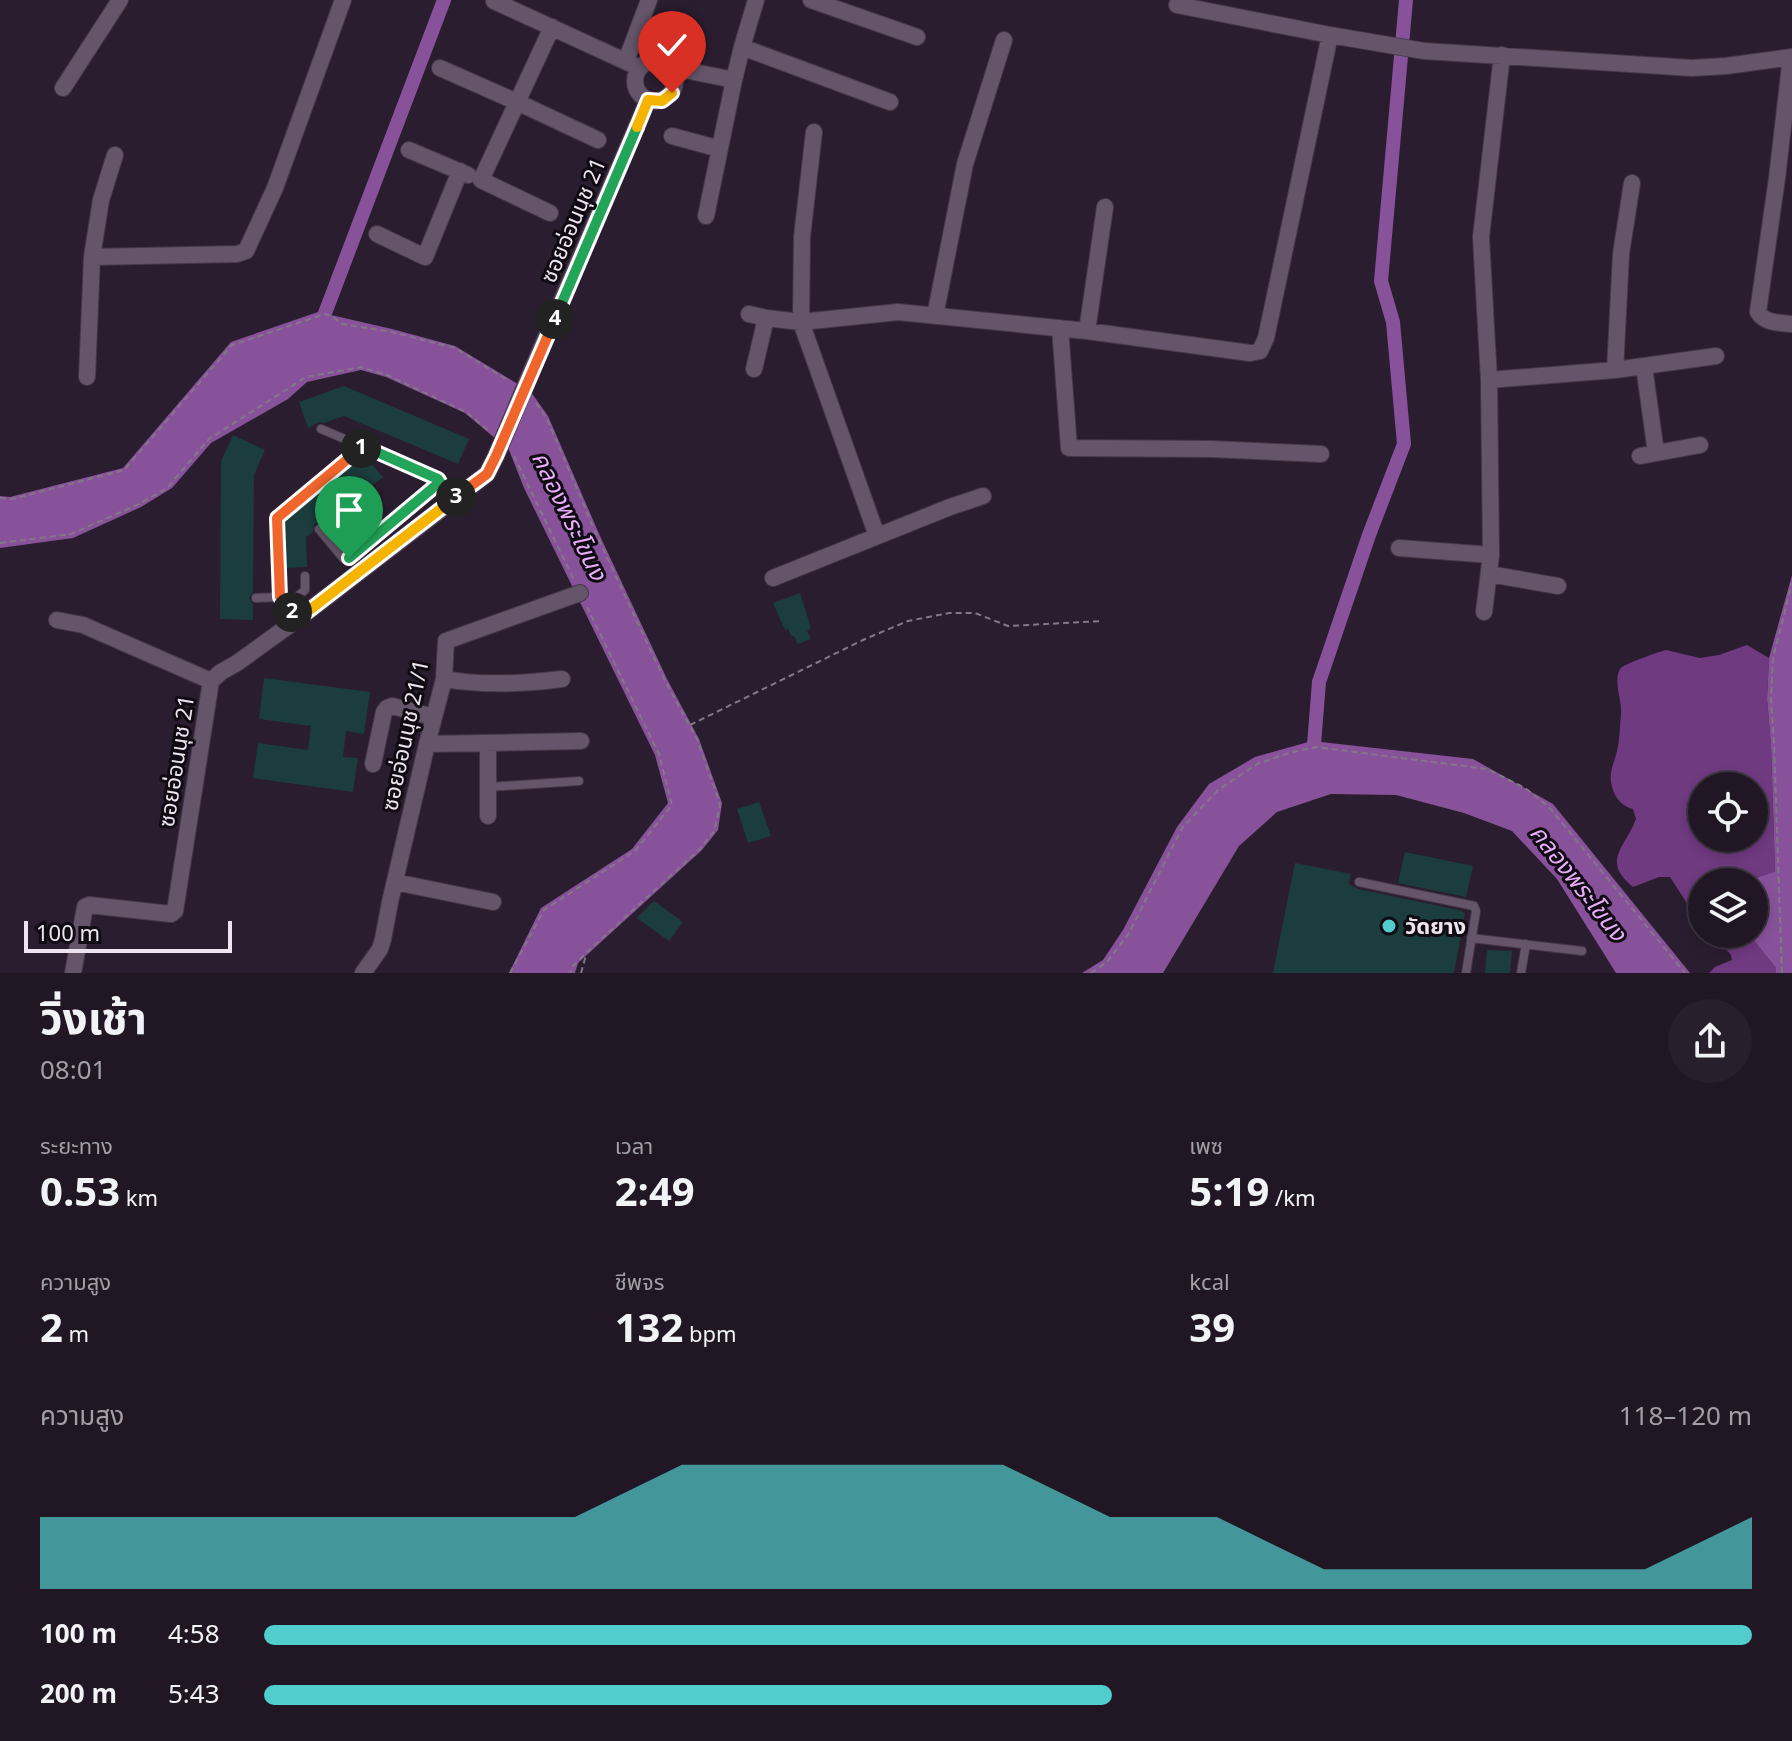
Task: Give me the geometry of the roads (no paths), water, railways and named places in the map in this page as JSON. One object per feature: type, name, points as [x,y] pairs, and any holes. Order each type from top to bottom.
[{"type":"street","points":[[63,88],[120,0]]},
{"type":"street","points":[[92,257],[237,254],[246,251],[275,188],[343,0]]},
{"type":"street","points":[[649,0],[633,64],[635,86],[642,97],[662,101],[672,93],[676,79],[670,67]]},
{"type":"street","points":[[706,216],[734,80],[756,0]]},
{"type":"street","points":[[811,0],[917,37]]},
{"type":"street","points":[[494,1],[633,64],[658,61],[670,67],[734,80]]},
{"type":"street","points":[[1177,5],[1424,51],[1692,68],[1792,57],[1784,179],[1758,312],[1761,317],[1773,322],[1792,324]]},
{"type":"street","points":[[481,180],[552,27]]},
{"type":"street","points":[[749,314],[801,322],[898,312],[1087,331],[1257,353],[1266,338],[1330,35]]},
{"type":"street","points":[[935,316],[965,164],[1004,40]]},
{"type":"street","points":[[742,47],[890,102]]},
{"type":"street","points":[[1484,612],[1491,555],[1489,380],[1481,237],[1502,55]]},
{"type":"street","points":[[440,68],[598,140]]},
{"type":"street","name":"ซอยอ่อนนุช 21","points":[[73,973],[85,907],[171,914],[175,911],[211,681],[237,663],[292,612],[487,474],[503,453],[532,370],[648,100]]},
{"type":"street","points":[[814,132],[802,237],[801,322],[877,536]]},
{"type":"street","points":[[672,136],[720,149]]},
{"type":"street","points":[[409,150],[550,213]]},
{"type":"street","points":[[87,377],[92,257],[101,200],[115,155]]},
{"type":"street","points":[[377,234],[425,257],[460,171]]},
{"type":"street","points":[[1615,370],[1621,254],[1632,183]]},
{"type":"street","points":[[1087,331],[1105,207]]},
{"type":"street","points":[[754,369],[766,318]]},
{"type":"street","points":[[1060,328],[1069,448],[1212,449],[1321,454]]},
{"type":"street","points":[[1489,380],[1615,370],[1716,356]]},
{"type":"street","points":[[1644,366],[1648,454],[1700,445]]},
{"type":"street","points":[[773,578],[983,496]]},
{"type":"street","points":[[1399,548],[1491,555]]},
{"type":"street","points":[[1489,574],[1558,586]]},
{"type":"street","name":"ซอยอ่อนนุช 21/1","points":[[363,973],[380,949],[383,939],[444,679],[445,643],[580,593]]},
{"type":"street","points":[[57,620],[83,625],[211,681]]},
{"type":"street","points":[[444,679],[474,684],[562,679]]},
{"type":"street","points":[[373,764],[387,708],[392,706],[433,717]]},
{"type":"street","points":[[427,744],[581,741]]},
{"type":"street","points":[[488,743],[488,816]]},
{"type":"street","points":[[395,882],[493,902]]},
{"type":"lane","points":[[319,529],[343,558],[348,559],[440,484],[438,479],[321,429]]},
{"type":"lane","points":[[305,576],[305,590],[292,612],[280,597],[277,518],[363,446]]},
{"type":"lane","points":[[256,598],[280,597]]},
{"type":"lane","points":[[488,787],[579,781]]},
{"type":"lane","points":[[1359,882],[1472,904],[1476,911],[1466,973]]},
{"type":"lane","points":[[1471,938],[1582,951]]},
{"type":"lane","points":[[1521,973],[1526,944]]},
{"type":"water","name":"คลองพระโขนง","points":[[318,312],[455,346],[531,392],[548,416],[600,536],[667,679],[699,739],[722,803],[718,830],[702,850],[578,963],[575,973],[509,973],[541,908],[632,849],[668,803],[655,755],[524,488],[509,450],[465,413],[386,377],[361,370],[307,382],[288,399],[211,443],[172,488],[141,507],[73,538],[0,548],[0,496],[10,497],[123,468],[231,342]]},
{"type":"water","points":[[1792,575],[1792,973],[1776,973],[1776,968],[1760,948],[1768,948],[1768,874],[1775,872],[1767,699],[1769,658]]},
{"type":"water","name":"คลองพระโขนง","points":[[1312,741],[1473,759],[1553,804],[1690,973],[1616,973],[1557,879],[1512,831],[1464,813],[1396,795],[1331,794],[1277,812],[1239,846],[1163,973],[1082,973],[1103,960],[1123,930],[1177,827],[1209,784],[1255,757]]},
{"type":"waterway","points":[[319,329],[444,0]]},
{"type":"waterway","points":[[1313,757],[1319,682],[1404,444],[1393,322],[1381,281],[1406,0]]},
{"type":"place","name":"วัดยาง","points":[[1389,926]]}]
